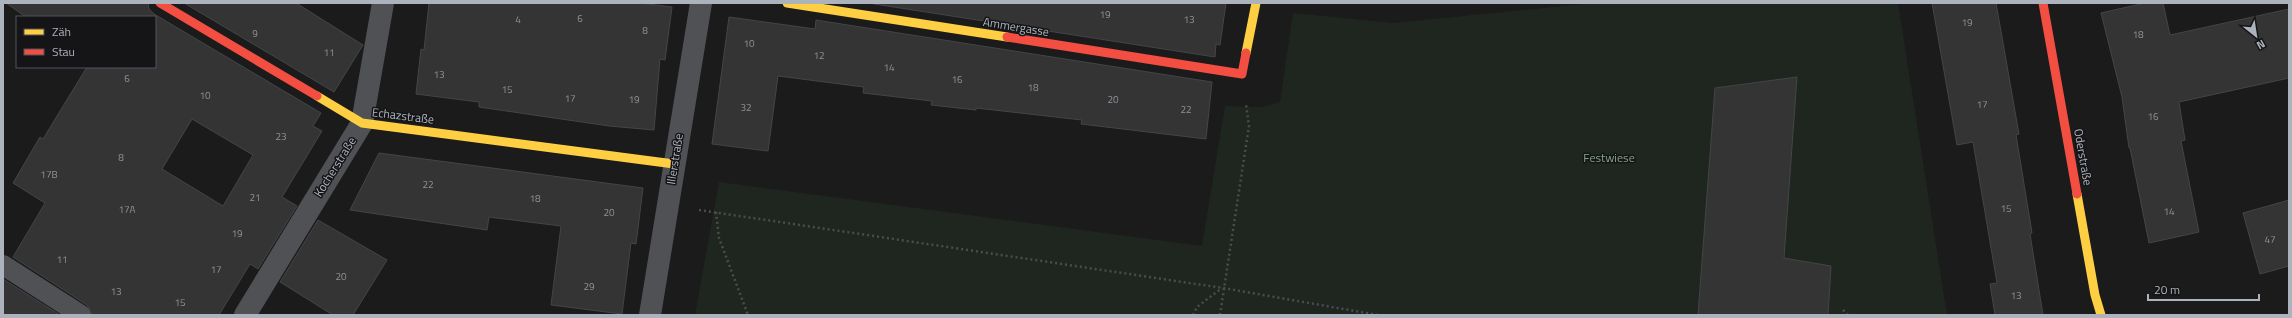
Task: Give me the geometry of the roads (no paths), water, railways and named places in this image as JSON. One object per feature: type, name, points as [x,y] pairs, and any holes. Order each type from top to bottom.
[{"type":"street","name":"Echazstraße","points":[[160,3],[362,123],[674,164]]},
{"type":"street","name":"Kocherstraße","points":[[245,315],[362,123],[383,3]]},
{"type":"street","name":"Illerstraße","points":[[650,315],[701,3]]},
{"type":"street","name":"Ammergasse","points":[[787,3],[1242,74],[1256,3]]},
{"type":"street","name":"Oderstraße","points":[[2043,3],[2095,295],[2101,315]]},
{"type":"lane","points":[[3,265],[81,315]]},
{"type":"park label","name":"Festwiese","points":[[1609,158]]}]
